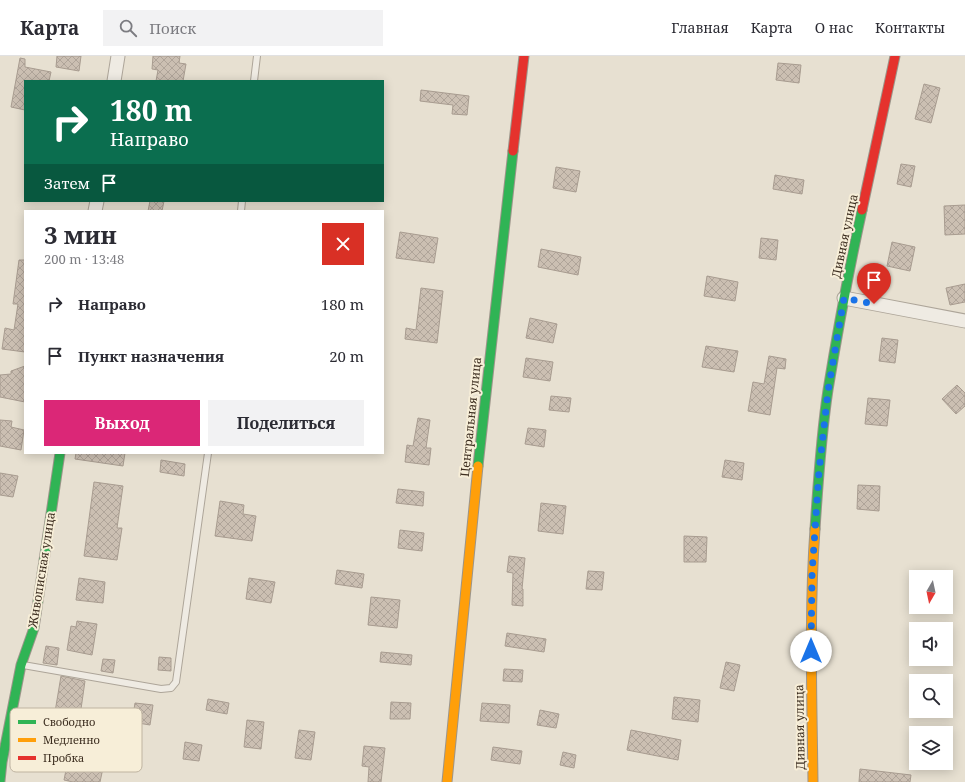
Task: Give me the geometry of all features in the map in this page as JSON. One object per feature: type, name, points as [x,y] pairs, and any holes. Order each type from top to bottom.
[{"type":"street","points":[[114,80],[118,56]]},
{"type":"street","name":"Центральная улица","points":[[447,782],[481,434],[524,56]]},
{"type":"street","name":"Дивная улица","points":[[813,782],[812,574],[819,471],[828,391],[844,298],[895,56]]},
{"type":"street","points":[[844,298],[965,321]]},
{"type":"street","name":"Живописная улица","points":[[13,708],[21,665],[34,628],[60,454]]},
{"type":"street","name":"Живописная улица","points":[[0,780],[10,721]]},
{"type":"lane","points":[[254,80],[257,56]]},
{"type":"lane","points":[[21,665],[161,689],[171,688],[176,682],[208,454]]},
{"type":"building","points":[[57,56],[81,56],[79,71],[56,67]]},
{"type":"building","points":[[153,56],[180,56],[179,63],[186,64],[183,80],[156,80],[158,70],[152,69]]},
{"type":"building","points":[[20,58],[25,59],[25,67],[51,72],[49,80],[24,80],[24,110],[11,107]]},
{"type":"building","points":[[778,63],[801,65],[799,83],[776,80]]},
{"type":"building","points":[[924,84],[940,88],[931,123],[915,119]]},
{"type":"building","points":[[421,90],[469,96],[467,115],[452,114],[453,105],[420,101]]},
{"type":"building","points":[[901,164],[915,166],[911,187],[897,184]]},
{"type":"building","points":[[556,167],[580,171],[576,192],[553,188]]},
{"type":"building","points":[[775,175],[804,180],[802,194],[773,189]]},
{"type":"building","points":[[150,202],[164,202],[162,210],[148,210]]},
{"type":"building","points":[[965,205],[965,234],[945,235],[944,206]]},
{"type":"building","points":[[400,232],[438,238],[434,263],[396,258]]},
{"type":"building","points":[[761,238],[778,240],[776,260],[759,258]]},
{"type":"building","points":[[892,242],[915,247],[910,271],[887,266]]},
{"type":"building","points":[[541,249],[581,257],[578,275],[538,267]]},
{"type":"building","points":[[19,260],[24,260],[24,352],[2,349],[5,328],[14,330],[18,304],[13,304]]},
{"type":"building","points":[[707,276],[738,282],[735,301],[704,296]]},
{"type":"building","points":[[965,284],[965,302],[950,305],[946,288]]},
{"type":"building","points":[[421,288],[443,291],[437,343],[405,339],[406,328],[416,330]]},
{"type":"building","points":[[530,318],[557,324],[553,343],[526,338]]},
{"type":"building","points":[[882,338],[898,340],[895,363],[879,361]]},
{"type":"building","points":[[706,346],[738,351],[734,372],[702,367]]},
{"type":"building","points":[[769,356],[786,359],[785,369],[777,368],[770,415],[748,411],[753,382],[764,384]]},
{"type":"building","points":[[526,358],[553,362],[550,381],[523,377]]},
{"type":"building","points":[[24,366],[24,402],[0,397],[0,375],[11,374],[11,371]]},
{"type":"building","points":[[957,385],[965,393],[965,406],[956,414],[942,399]]},
{"type":"building","points":[[551,396],[571,398],[569,412],[549,410]]},
{"type":"building","points":[[868,398],[890,400],[887,426],[865,424]]},
{"type":"building","points":[[418,418],[430,420],[426,448],[431,448],[429,465],[405,462],[407,445],[413,446]]},
{"type":"building","points":[[0,420],[12,421],[11,427],[24,430],[21,450],[0,446]]},
{"type":"building","points":[[528,428],[546,430],[544,447],[525,444]]},
{"type":"building","points":[[76,454],[125,454],[123,466],[75,459]]},
{"type":"building","points":[[161,460],[185,464],[184,476],[160,472]]},
{"type":"building","points":[[725,460],[744,463],[742,480],[722,477]]},
{"type":"building","points":[[0,473],[18,476],[13,497],[0,495]]},
{"type":"building","points":[[94,482],[123,486],[117,528],[122,528],[117,560],[84,556]]},
{"type":"building","points":[[858,485],[880,486],[879,511],[857,509]]},
{"type":"building","points":[[398,489],[424,492],[423,506],[396,503]]},
{"type":"building","points":[[220,501],[244,505],[243,514],[256,516],[252,541],[215,536]]},
{"type":"building","points":[[541,503],[566,506],[563,534],[538,531]]},
{"type":"building","points":[[400,530],[424,533],[422,551],[398,548]]},
{"type":"building","points":[[684,536],[707,537],[706,562],[684,562]]},
{"type":"building","points":[[509,556],[525,558],[522,589],[523,606],[512,605],[513,573],[507,572]]},
{"type":"building","points":[[337,570],[364,574],[362,588],[335,584]]},
{"type":"building","points":[[588,571],[604,572],[602,590],[586,589]]},
{"type":"building","points":[[79,578],[105,582],[103,603],[76,600]]},
{"type":"building","points":[[249,578],[275,582],[271,603],[246,599]]},
{"type":"building","points":[[371,597],[400,600],[397,628],[368,625]]},
{"type":"building","points":[[77,621],[97,624],[92,655],[67,650],[71,626],[76,627]]},
{"type":"building","points":[[507,633],[546,639],[544,652],[505,646]]},
{"type":"building","points":[[46,646],[59,648],[57,665],[43,663]]},
{"type":"building","points":[[381,652],[412,655],[411,665],[380,662]]},
{"type":"building","points":[[159,657],[171,658],[171,671],[158,670]]},
{"type":"building","points":[[103,659],[115,660],[113,673],[101,671]]},
{"type":"building","points":[[726,662],[740,665],[734,691],[720,688]]},
{"type":"building","points":[[504,669],[523,670],[522,682],[503,681]]},
{"type":"building","points":[[61,676],[85,681],[81,708],[56,708]]},
{"type":"building","points":[[674,697],[700,700],[698,722],[672,719]]},
{"type":"building","points":[[208,699],[229,703],[227,714],[206,710]]},
{"type":"building","points":[[391,702],[411,703],[410,719],[390,719]]},
{"type":"building","points":[[135,703],[153,705],[150,725],[142,724],[142,708],[134,708]]},
{"type":"building","points":[[482,703],[510,705],[509,723],[480,721]]},
{"type":"building","points":[[540,710],[559,714],[556,728],[537,725]]},
{"type":"building","points":[[247,720],[264,722],[261,749],[244,747]]},
{"type":"building","points":[[299,730],[315,732],[311,760],[295,758]]},
{"type":"building","points":[[631,730],[681,740],[678,760],[627,750]]},
{"type":"building","points":[[185,742],[202,745],[199,761],[183,759]]},
{"type":"building","points":[[364,746],[385,748],[381,782],[368,782],[369,767],[362,766]]},
{"type":"building","points":[[493,747],[522,751],[520,764],[491,760]]},
{"type":"building","points":[[563,752],[576,755],[574,768],[560,765]]},
{"type":"building","points":[[860,769],[911,775],[910,782],[859,782]]},
{"type":"building","points":[[66,772],[102,772],[100,782],[73,782],[64,780]]},
{"type":"traffic: fast","points":[[478,466],[513,151]]},
{"type":"traffic: fast","points":[[815,529],[828,390],[862,210]]},
{"type":"traffic: fast","points":[[13,708],[21,665],[34,628],[60,454]]},
{"type":"traffic: fast","points":[[0,781],[10,721]]},
{"type":"traffic: slow","points":[[447,782],[478,466]]},
{"type":"traffic: slow","points":[[813,782],[811,624],[815,529]]},
{"type":"traffic: jam","points":[[513,151],[524,56]]},
{"type":"traffic: jam","points":[[862,210],[895,56]]},
{"type":"route","points":[[811,651],[812,574],[819,471],[828,391],[844,298],[874,304]]}]
